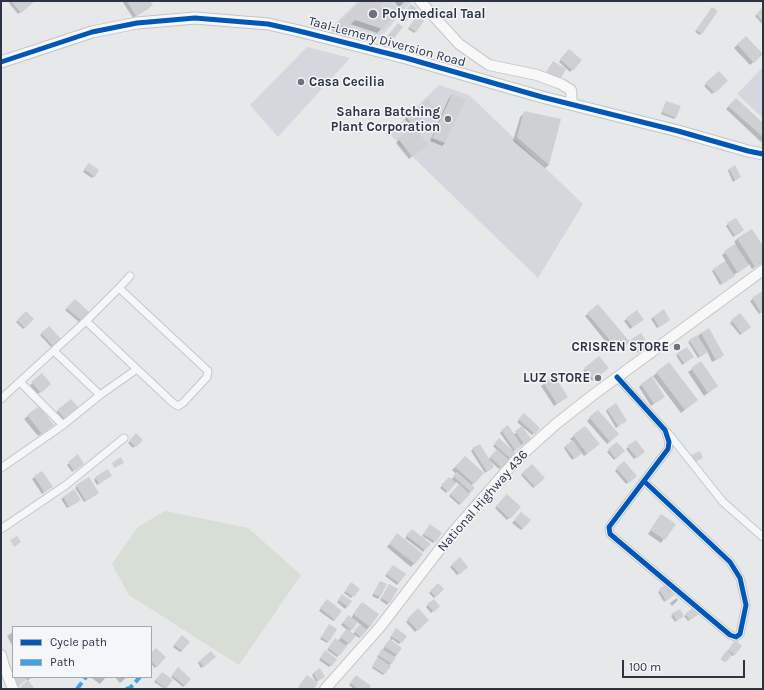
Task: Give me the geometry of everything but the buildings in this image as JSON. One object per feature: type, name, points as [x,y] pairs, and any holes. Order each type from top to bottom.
[{"type":"main road","points":[[420,1],[459,44],[488,65],[536,75],[561,84],[571,90],[572,104]]},
{"type":"main road","name":"Taal-Lemery Diversion Road","points":[[1,62],[92,32],[137,23],[195,18],[268,24],[406,58],[542,97],[763,154]]},
{"type":"main road","name":"National Highway 436","points":[[325,689],[380,627],[454,532],[516,460],[556,424],[617,377],[763,270]]},
{"type":"main road","points":[[1,655],[2,668],[13,689]]},
{"type":"street","points":[[1,399],[86,321],[130,276]]},
{"type":"street","points":[[86,321],[173,403],[178,406],[183,403],[207,377],[208,371],[119,288]]},
{"type":"street","points":[[54,351],[100,395]]},
{"type":"street","points":[[1,468],[63,425],[100,395],[137,369]]},
{"type":"street","points":[[617,377],[665,430],[724,502],[763,537]]},
{"type":"street","points":[[20,382],[63,425]]},
{"type":"street","points":[[644,481],[730,562],[740,578],[746,606],[740,634],[736,637],[730,635],[610,534],[609,527],[644,481],[668,450],[669,442],[665,430]]},
{"type":"street","points":[[1,529],[66,485],[124,438]]},
{"type":"shaded area","name":"Polymedical Taal","points":[[358,1],[412,1],[379,39],[332,27]]},
{"type":"shaded area","name":"Casa Cecilia","points":[[307,47],[350,58],[278,137],[250,105]]},
{"type":"shaded area","points":[[763,67],[763,118],[737,94]]},
{"type":"shaded area","points":[[439,85],[469,95],[583,204],[538,278],[389,134]]},
{"type":"shaded area","points":[[165,511],[248,528],[301,575],[239,665],[129,595],[112,564],[138,527]]},
{"type":"marked path","points":[[77,689],[85,678]]},
{"type":"marked path","points":[[126,689],[130,688],[139,678]]},
{"type":"cycle path","points":[[1,62],[92,32],[137,23],[195,18],[268,24],[406,58],[542,97],[763,154]]},
{"type":"cycle path","points":[[617,377],[665,430],[669,442],[668,449],[609,527],[610,534],[730,635],[736,637],[740,634],[746,605],[740,578],[730,562],[644,481]]},
{"type":"place","name":"Polymedical Taal","points":[[373,14]]},
{"type":"place","name":"Casa Cecilia","points":[[301,82]]},
{"type":"place","name":"Sahara Batching Plant Corporation","points":[[448,119]]},
{"type":"place","name":"CRISREN STORE","points":[[677,347]]},
{"type":"place","name":"LUZ STORE","points":[[598,378]]}]
